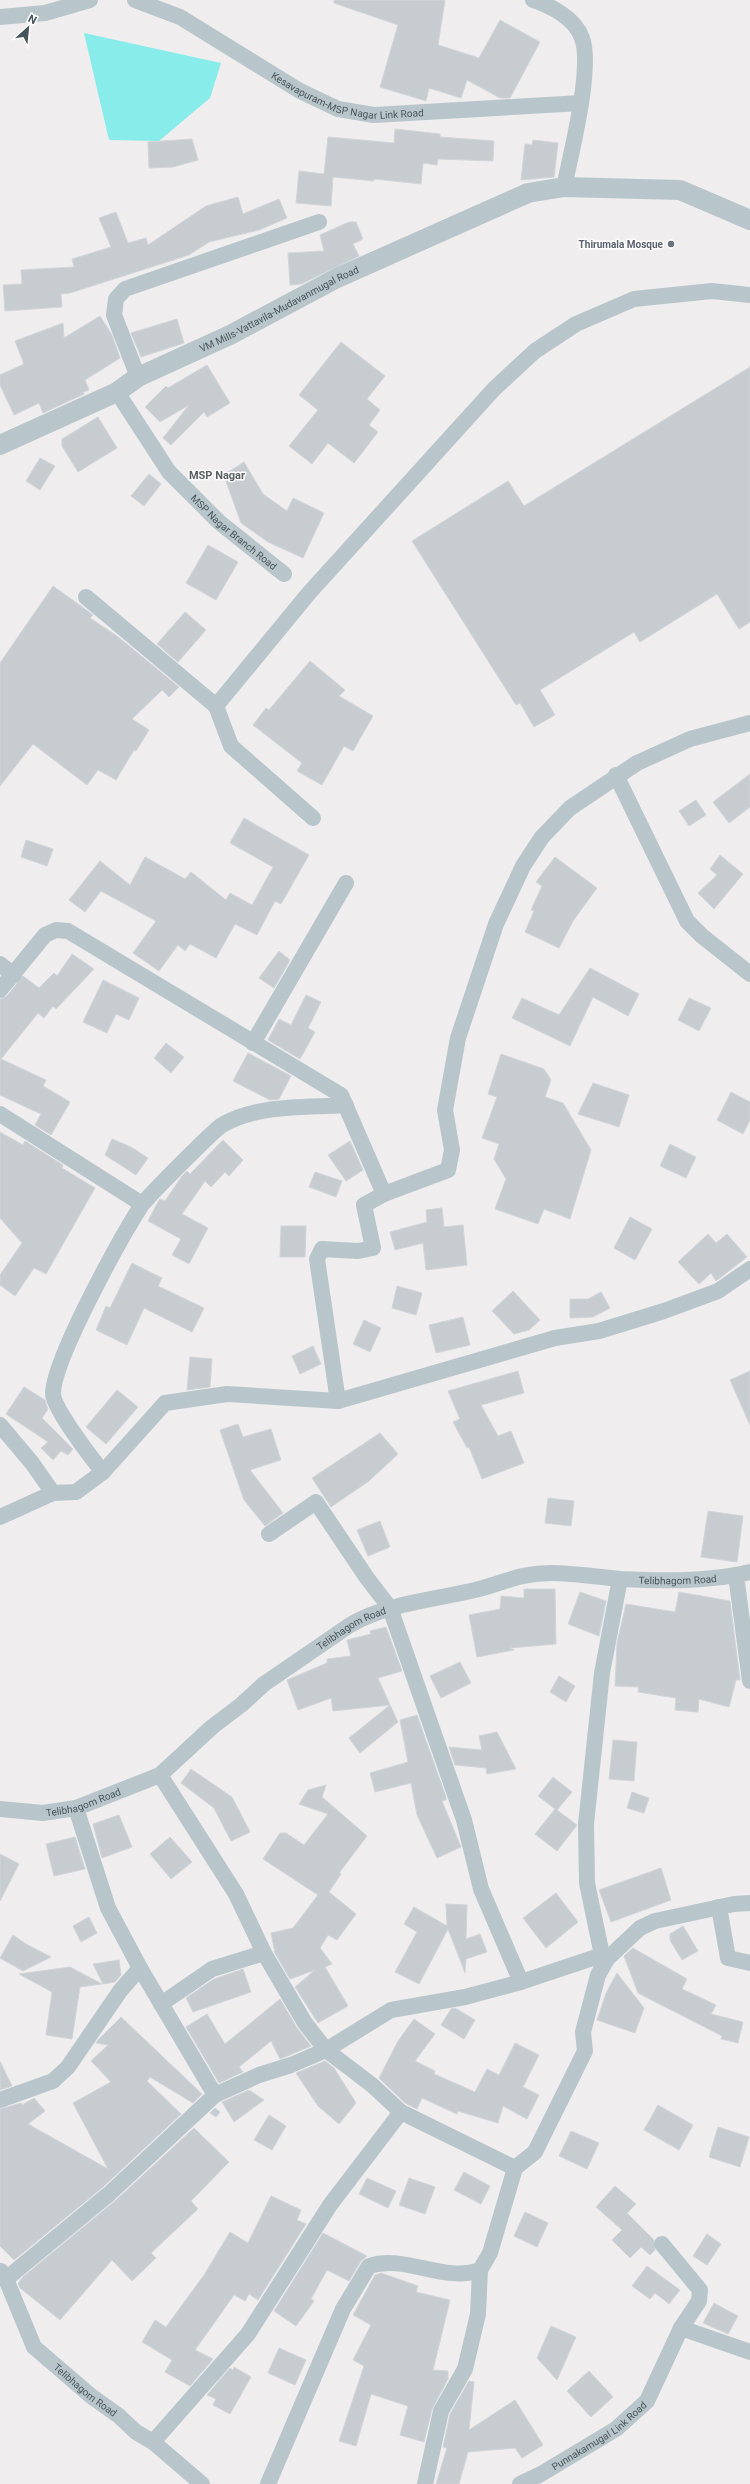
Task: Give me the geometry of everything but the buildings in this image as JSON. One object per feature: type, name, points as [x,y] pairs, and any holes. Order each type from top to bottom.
[{"type":"street","points":[[0,17],[45,13],[65,4],[90,0]]},
{"type":"street","name":"Kesavapuram-MSP Nagar Link Road","points":[[135,0],[180,17],[300,91],[338,109],[374,115],[581,103]]},
{"type":"street","points":[[533,0],[548,5],[569,20],[582,38],[585,58],[581,103],[564,187]]},
{"type":"street","name":"VM Mills-Vattavila-Mudavanmugal Road","points":[[0,445],[117,392],[138,377],[230,334],[337,278],[528,193],[564,187],[680,190],[750,220]]},
{"type":"street","points":[[138,377],[114,315],[116,299],[125,289],[319,222]]},
{"type":"street","points":[[216,706],[314,587],[494,389],[534,351],[576,324],[634,299],[712,291],[750,295]]},
{"type":"street","name":"MSP Nagar Branch Road","points":[[117,392],[168,472],[219,522],[284,574]]},
{"type":"street","points":[[86,598],[216,706],[231,746],[313,818]]},
{"type":"street","points":[[338,1401],[317,1259],[322,1249],[358,1251],[373,1248],[364,1204],[384,1194],[448,1170],[452,1150],[445,1110],[458,1038],[496,924],[523,866],[542,837],[570,808],[616,775],[637,763],[690,739],[750,723]]},
{"type":"street","points":[[616,775],[687,921],[702,936],[750,974]]},
{"type":"street","points":[[253,1043],[346,883]]},
{"type":"street","points":[[0,990],[14,975],[45,935],[56,930],[68,932],[341,1095],[384,1194]]},
{"type":"street","points":[[0,964],[14,975]]},
{"type":"street","points":[[103,1472],[77,1439],[53,1396],[55,1379],[94,1291],[142,1204],[221,1126],[249,1114],[274,1109],[346,1105]]},
{"type":"street","points":[[0,1114],[142,1204]]},
{"type":"street","points":[[0,1517],[53,1493],[76,1492],[103,1472],[165,1403],[227,1394],[338,1401],[555,1338],[600,1330],[664,1311],[718,1291],[750,1269]]},
{"type":"street","points":[[0,1425],[32,1463],[53,1493]]},
{"type":"street","points":[[269,1534],[316,1502],[367,1578],[390,1608],[464,1820],[481,1889],[521,1982]]},
{"type":"street","name":"Telibhagom Road","points":[[0,1809],[42,1812],[76,1808],[160,1775],[212,1727],[241,1705],[264,1684],[350,1625],[364,1617],[390,1608],[477,1590],[528,1573],[553,1573],[620,1579],[743,1574]]},
{"type":"street","points":[[743,1574],[750,1681]]},
{"type":"street","points":[[425,2484],[441,2411],[465,2369],[478,2314],[480,2270],[490,2252],[515,2168],[535,2152],[585,2051],[583,2032],[598,1975],[605,1957],[587,1883],[586,1824],[602,1673],[620,1579]]},
{"type":"street","points":[[160,1775],[236,1894],[264,1953],[305,2023],[326,2050],[372,2085],[401,2112],[515,2168]]},
{"type":"street","points":[[76,1808],[108,1908],[140,1968],[215,2095]]},
{"type":"street","points":[[3,2274],[109,2194],[215,2095],[258,2074],[291,2065],[326,2050],[391,2010],[465,1997],[605,1957],[640,1928],[655,1921],[719,1907],[750,1903]]},
{"type":"street","points":[[719,1907],[728,1958],[750,1963]]},
{"type":"street","points":[[161,2004],[212,1969],[264,1953]]},
{"type":"street","points":[[0,2100],[53,2082],[68,2067],[120,1991],[140,1968]]},
{"type":"street","points":[[153,2442],[248,2334],[330,2205],[401,2112]]},
{"type":"street","name":"Punnakamugal Link Road","points":[[520,2484],[542,2474],[616,2430],[647,2401],[681,2328],[699,2300],[700,2290],[662,2244]]},
{"type":"street","points":[[268,2484],[343,2309],[369,2266],[387,2261],[459,2275],[480,2270]]},
{"type":"street","name":"Telibhagom Road","points":[[3,2274],[34,2347],[136,2432],[153,2442],[202,2484]]},
{"type":"street","points":[[681,2328],[750,2352]]},
{"type":"water","points":[[84,33],[221,63],[210,98],[159,141],[109,140]]},
{"type":"place","name":"Thirumala Mosque","points":[[671,244]]},
{"type":"district","name":"MSP Nagar","points":[[217,475]]}]
